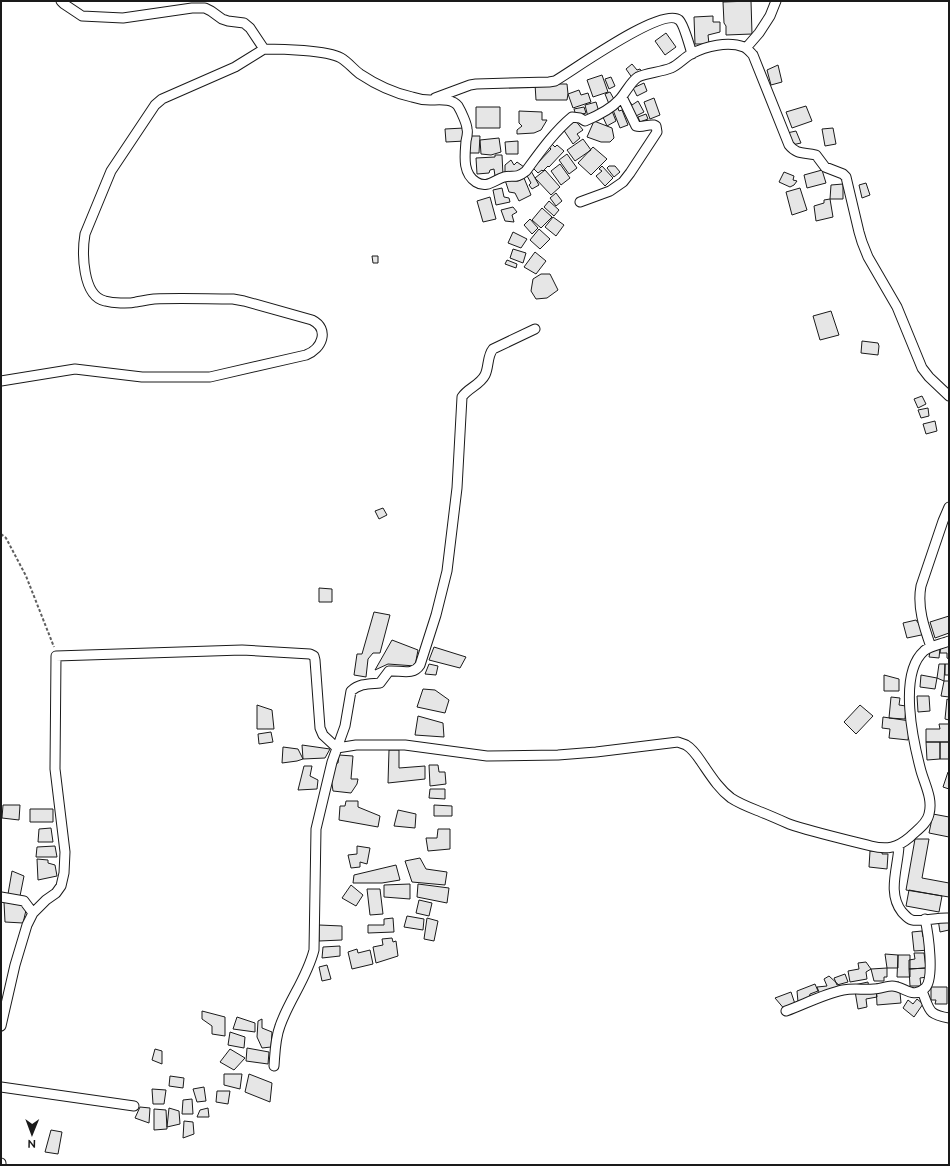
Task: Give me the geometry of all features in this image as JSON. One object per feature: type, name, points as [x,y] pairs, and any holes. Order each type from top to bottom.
[{"type":"street","points":[[61,1],[82,16],[123,18],[192,8],[205,8],[222,19],[244,23],[250,28],[264,49]]},
{"type":"street","points":[[746,48],[759,33],[770,16],[776,1]]},
{"type":"street","points":[[429,100],[476,84],[555,81],[626,36],[651,23],[670,17],[681,22],[692,54]]},
{"type":"street","points":[[1,381],[75,370],[142,377],[210,376],[306,355],[316,350],[322,341],[321,331],[317,322],[312,320],[233,299],[153,299],[133,303],[104,301],[96,296],[91,290],[86,274],[84,241],[88,227],[111,171],[155,105],[162,99],[235,68],[264,49],[330,53],[341,58],[360,74],[393,92],[429,100],[452,101],[458,105],[467,128],[465,167],[467,173],[476,182],[488,185],[504,177],[516,177],[523,174],[554,135],[572,117],[580,118],[585,121],[613,106],[638,77],[672,67],[703,48],[735,45],[746,48],[753,55],[789,145],[793,150],[796,152],[816,155],[825,167],[843,174],[846,177],[859,232],[868,257],[898,307],[922,368],[949,396]]},
{"type":"street","points":[[580,202],[610,191],[623,182],[656,132],[657,128],[654,125],[650,124],[639,127],[636,126],[622,97]]},
{"type":"street","points":[[274,1066],[276,1043],[280,1025],[288,1006],[310,965],[314,950],[315,836],[332,762],[345,726],[351,691],[364,684],[380,683],[389,671],[407,672],[418,669],[436,615],[447,571],[457,488],[462,397],[466,391],[478,384],[484,377],[490,352],[493,349],[534,329]]},
{"type":"street","points":[[931,647],[919,601],[921,586],[949,507]]},
{"type":"street","points":[[337,748],[356,745],[404,745],[487,756],[558,755],[678,742],[686,745],[695,754],[722,790],[733,799],[789,823],[834,837],[885,849],[899,846],[924,824],[929,817],[930,809],[928,794],[916,749],[910,707],[912,671],[916,661],[925,650],[949,641]]},
{"type":"street","points":[[1,1026],[17,958],[27,925],[33,913],[46,900],[56,893],[61,886],[64,873],[65,852],[55,769],[56,656],[242,650],[310,654],[314,656],[315,660],[320,728],[323,735],[337,748]]},
{"type":"street","points":[[899,846],[894,889],[895,899],[900,909],[911,920],[949,918]]},
{"type":"street","points":[[1,897],[24,901],[33,913]]},
{"type":"street","points":[[786,1012],[835,992],[844,990],[874,989],[898,986],[911,993],[922,991],[926,988],[930,977],[930,950],[925,920]]},
{"type":"street","points":[[922,991],[930,1011],[938,1016],[949,1018]]},
{"type":"street","points":[[1,1087],[134,1106]]},
{"type":"path","points":[[1,534],[6,538],[26,576],[56,656]]},
{"type":"building","points":[[751,1],[752,34],[726,35],[723,2]]},
{"type":"building","points":[[713,16],[713,22],[720,22],[720,32],[708,35],[709,44],[695,44],[694,17]]},
{"type":"building","points":[[666,33],[676,47],[665,55],[655,41]]},
{"type":"building","points":[[632,64],[637,70],[640,69],[642,72],[633,79],[626,69]]},
{"type":"building","points":[[778,65],[782,82],[771,85],[767,70]]},
{"type":"building","points":[[602,75],[608,92],[593,97],[587,80]]},
{"type":"building","points":[[611,77],[615,86],[609,89],[605,79]]},
{"type":"building","points":[[644,83],[647,91],[637,96],[633,88]]},
{"type":"building","points":[[535,84],[567,84],[567,100],[536,100]]},
{"type":"building","points":[[579,90],[581,95],[588,93],[591,102],[573,108],[568,94]]},
{"type":"building","points":[[610,92],[615,101],[609,104],[605,94]]},
{"type":"building","points":[[654,98],[660,115],[650,119],[644,102]]},
{"type":"building","points":[[638,101],[644,112],[634,117],[627,104],[630,102],[632,105]]},
{"type":"building","points":[[596,102],[599,112],[588,117],[585,105]]},
{"type":"building","points":[[806,106],[812,121],[792,128],[786,112]]},
{"type":"building","points":[[476,107],[500,107],[500,128],[476,128]]},
{"type":"building","points":[[584,107],[586,113],[576,116],[574,109]]},
{"type":"building","points":[[618,108],[619,111],[622,110],[628,125],[620,128],[613,110]]},
{"type":"building","points":[[519,111],[542,112],[542,120],[547,120],[541,130],[534,133],[517,134],[517,130],[522,126],[519,123]]},
{"type":"building","points":[[612,111],[616,121],[607,126],[602,115]]},
{"type":"building","points":[[646,114],[648,119],[640,122],[638,117]]},
{"type":"building","points":[[575,120],[583,130],[577,134],[580,138],[573,144],[563,129]]},
{"type":"building","points":[[594,121],[612,128],[614,138],[610,142],[601,142],[587,137]]},
{"type":"building","points":[[464,128],[465,141],[446,142],[445,129]]},
{"type":"building","points":[[833,128],[836,144],[825,146],[822,129]]},
{"type":"building","points":[[796,131],[801,143],[792,145],[787,133]]},
{"type":"building","points":[[467,136],[480,136],[479,153],[466,153]]},
{"type":"building","points":[[499,138],[501,152],[491,155],[481,154],[480,140]]},
{"type":"building","points":[[583,139],[591,150],[575,161],[567,150]]},
{"type":"building","points":[[518,141],[518,154],[506,154],[505,142]]},
{"type":"building","points":[[552,144],[555,147],[557,145],[564,151],[549,167],[548,166],[543,171],[542,170],[538,173],[533,168],[551,149],[549,147]]},
{"type":"building","points":[[593,147],[607,159],[591,175],[578,163]]},
{"type":"building","points":[[567,154],[577,168],[569,174],[559,160]]},
{"type":"building","points":[[495,155],[502,155],[503,175],[495,176],[494,169],[490,170],[489,173],[477,174],[476,158],[495,157]]},
{"type":"building","points":[[511,160],[514,165],[517,162],[524,167],[518,174],[505,174],[505,165]]},
{"type":"building","points":[[560,164],[570,178],[561,185],[551,171]]},
{"type":"building","points":[[602,166],[613,178],[605,186],[596,176],[602,171],[599,169]]},
{"type":"building","points":[[609,166],[615,166],[620,172],[614,177],[607,168]]},
{"type":"building","points":[[545,170],[560,187],[551,195],[535,178]]},
{"type":"building","points":[[822,170],[826,183],[807,188],[804,175]]},
{"type":"building","points":[[531,171],[539,185],[532,189],[529,185],[531,183],[526,174]]},
{"type":"building","points":[[784,172],[794,176],[793,180],[797,181],[794,185],[790,187],[779,182]]},
{"type":"building","points":[[524,178],[531,195],[519,201],[515,193],[509,192],[505,180],[518,181]]},
{"type":"building","points":[[866,183],[870,195],[862,198],[859,185]]},
{"type":"building","points":[[843,184],[843,199],[830,199],[831,185]]},
{"type":"building","points":[[502,188],[504,197],[509,198],[510,202],[496,205],[493,190]]},
{"type":"building","points":[[800,188],[807,210],[792,215],[786,192]]},
{"type":"building","points":[[556,193],[562,201],[556,206],[550,198]]},
{"type":"building","points":[[490,197],[496,219],[483,222],[477,201]]},
{"type":"building","points":[[830,199],[833,217],[816,221],[814,206],[824,203],[824,200]]},
{"type":"building","points":[[549,201],[559,210],[554,216],[544,207]]},
{"type":"building","points":[[513,207],[517,212],[512,215],[514,222],[505,221],[501,210]]},
{"type":"building","points":[[542,208],[552,217],[541,228],[532,220]]},
{"type":"building","points":[[553,217],[564,225],[556,236],[545,227]]},
{"type":"building","points":[[530,219],[538,228],[532,234],[524,225]]},
{"type":"building","points":[[539,229],[550,239],[540,249],[530,240]]},
{"type":"building","points":[[513,232],[527,239],[521,248],[508,243]]},
{"type":"building","points":[[513,249],[526,253],[523,263],[510,258]]},
{"type":"building","points":[[535,252],[546,261],[536,274],[524,267]]},
{"type":"building","points":[[372,256],[378,256],[378,263],[373,263]]},
{"type":"building","points":[[507,260],[517,264],[516,268],[505,264]]},
{"type":"building","points":[[541,274],[550,274],[558,290],[547,298],[536,299],[531,291],[533,279]]},
{"type":"building","points":[[831,311],[839,335],[820,340],[813,316]]},
{"type":"building","points":[[862,341],[878,343],[878,355],[861,353]]},
{"type":"building","points":[[922,396],[926,404],[918,408],[914,399]]},
{"type":"building","points":[[928,408],[929,416],[921,418],[918,410]]},
{"type":"building","points":[[935,421],[937,431],[926,434],[923,424]]},
{"type":"building","points":[[383,508],[387,515],[379,519],[375,511]]},
{"type":"building","points":[[319,588],[332,589],[332,602],[319,602]]},
{"type":"building","points":[[374,612],[390,615],[380,653],[373,653],[368,659],[366,677],[354,675],[357,654],[362,654]]},
{"type":"building","points":[[949,616],[949,633],[935,638],[930,622]]},
{"type":"building","points":[[916,620],[926,634],[907,638],[903,623]]},
{"type":"building","points":[[392,640],[418,650],[415,666],[388,664],[375,670]]},
{"type":"building","points":[[941,644],[949,644],[949,659],[947,658],[947,653],[940,653]]},
{"type":"building","points":[[434,647],[466,657],[460,668],[429,660]]},
{"type":"building","points":[[931,647],[940,648],[939,658],[929,657]]},
{"type":"building","points":[[429,664],[438,666],[436,675],[425,674]]},
{"type":"building","points":[[939,664],[945,664],[944,681],[937,678]]},
{"type":"building","points":[[945,664],[949,664],[949,675],[945,675]]},
{"type":"building","points":[[884,675],[899,679],[899,691],[884,691]]},
{"type":"building","points":[[921,675],[937,678],[935,689],[920,687]]},
{"type":"building","points":[[944,681],[949,681],[949,697],[941,696]]},
{"type":"building","points":[[423,689],[435,690],[449,700],[445,713],[417,707]]},
{"type":"building","points":[[917,696],[929,696],[930,711],[918,712]]},
{"type":"building","points":[[891,697],[900,698],[899,705],[906,706],[905,719],[889,718]]},
{"type":"building","points":[[947,699],[949,700],[949,720],[945,719]]},
{"type":"building","points":[[257,705],[272,710],[274,729],[257,729]]},
{"type":"building","points":[[860,705],[873,716],[856,734],[844,722]]},
{"type":"building","points":[[418,716],[443,723],[444,737],[415,735]]},
{"type":"building","points":[[883,717],[910,721],[908,740],[889,738],[890,729],[882,728]]},
{"type":"building","points":[[939,724],[949,724],[949,742],[926,742],[926,729],[940,729]]},
{"type":"building","points":[[271,732],[273,742],[259,744],[258,734]]},
{"type":"building","points":[[926,742],[940,742],[940,759],[927,760]]},
{"type":"building","points":[[940,742],[949,742],[949,759],[940,759]]},
{"type":"building","points":[[302,745],[330,749],[325,758],[303,759]]},
{"type":"building","points":[[283,747],[298,749],[303,759],[282,763]]},
{"type":"building","points":[[389,750],[399,750],[399,768],[425,766],[425,779],[388,783]]},
{"type":"building","points":[[339,755],[353,756],[351,779],[358,779],[357,784],[351,793],[333,791],[331,777],[334,764],[338,763]]},
{"type":"building","points":[[429,765],[438,765],[439,772],[445,772],[446,784],[430,786]]},
{"type":"building","points":[[304,766],[312,766],[310,776],[318,780],[317,789],[298,790]]},
{"type":"building","points":[[948,772],[949,773],[949,789],[943,787]]},
{"type":"building","points":[[430,789],[445,789],[445,799],[429,798]]},
{"type":"building","points":[[346,801],[358,801],[358,807],[380,816],[378,827],[339,820],[340,806],[345,806]]},
{"type":"building","points":[[3,805],[20,805],[19,820],[2,818]]},
{"type":"building","points":[[434,805],[452,806],[452,816],[434,816]]},
{"type":"building","points":[[30,809],[53,809],[53,822],[30,822]]},
{"type":"building","points":[[398,810],[416,814],[415,828],[394,826]]},
{"type":"building","points":[[933,814],[949,817],[949,837],[929,833]]},
{"type":"building","points":[[51,828],[53,842],[38,842],[39,829]]},
{"type":"building","points":[[438,829],[450,829],[450,849],[428,851],[426,838],[437,838]]},
{"type":"building","points":[[915,839],[929,839],[922,878],[949,883],[949,897],[906,890]]},
{"type":"building","points":[[55,846],[57,857],[36,857],[37,847]]},
{"type":"building","points":[[357,846],[370,848],[367,864],[360,862],[360,867],[351,868],[348,855],[357,854]]},
{"type":"building","points":[[883,849],[882,854],[888,854],[887,869],[869,867],[870,851]]},
{"type":"building","points":[[420,858],[426,869],[447,872],[445,885],[412,882],[405,861]]},
{"type":"building","points":[[37,859],[48,860],[48,863],[55,865],[57,876],[38,880]]},
{"type":"building","points":[[396,865],[400,880],[382,883],[353,883],[354,875]]},
{"type":"building","points":[[12,871],[24,876],[20,896],[8,894]]},
{"type":"building","points":[[410,884],[410,899],[384,897],[384,885]]},
{"type":"building","points":[[418,884],[449,888],[447,903],[417,897]]},
{"type":"building","points":[[351,885],[363,895],[356,906],[342,898]]},
{"type":"building","points":[[367,889],[380,889],[383,914],[370,915]]},
{"type":"building","points":[[909,890],[942,896],[939,912],[906,906]]},
{"type":"building","points":[[419,900],[432,903],[429,916],[416,913]]},
{"type":"building","points":[[4,902],[27,906],[23,923],[5,922]]},
{"type":"building","points":[[407,916],[424,919],[423,930],[404,927]]},
{"type":"building","points":[[949,917],[949,930],[940,932],[938,919]]},
{"type":"building","points":[[393,918],[394,932],[368,933],[368,925],[384,925],[384,919]]},
{"type":"building","points":[[427,918],[438,921],[434,941],[424,939]]},
{"type":"building","points":[[319,925],[342,926],[342,940],[319,941]]},
{"type":"building","points":[[922,931],[923,937],[929,937],[930,950],[914,951],[912,932]]},
{"type":"building","points":[[392,938],[393,942],[396,941],[398,956],[376,963],[373,947],[383,945],[382,939]]},
{"type":"building","points":[[340,946],[340,956],[322,958],[323,947]]},
{"type":"building","points":[[357,949],[358,953],[370,950],[373,964],[352,969],[348,952]]},
{"type":"building","points":[[914,953],[924,953],[926,968],[909,969],[909,960],[915,959]]},
{"type":"building","points":[[885,954],[898,955],[898,968],[887,968]]},
{"type":"building","points":[[898,955],[910,955],[910,977],[897,977]]},
{"type":"building","points":[[866,962],[871,969],[866,972],[867,979],[850,982],[848,971],[859,969],[858,963]]},
{"type":"building","points":[[327,965],[331,979],[322,981],[319,967]]},
{"type":"building","points":[[887,968],[887,977],[884,977],[884,981],[874,981],[871,969]]},
{"type":"building","points":[[926,968],[927,977],[920,978],[921,986],[910,986],[909,969]]},
{"type":"building","points":[[845,974],[848,982],[837,985],[834,978]]},
{"type":"building","points":[[829,976],[841,987],[821,997],[817,987],[827,986],[824,979]]},
{"type":"building","points":[[868,982],[869,989],[876,988],[877,997],[866,999],[867,1007],[858,1009],[854,985]]},
{"type":"building","points":[[899,982],[901,1003],[877,1005],[876,984]]},
{"type":"building","points":[[815,984],[818,991],[810,994],[808,1001],[798,1002],[797,991]]},
{"type":"building","points":[[931,987],[947,987],[947,1004],[935,1004],[936,1000],[931,1000]]},
{"type":"building","points":[[791,992],[795,1004],[786,1011],[775,998]]},
{"type":"building","points":[[917,999],[923,1004],[914,1017],[903,1008],[908,1000],[913,1004]]},
{"type":"building","points":[[202,1011],[225,1017],[225,1036],[212,1034],[212,1026],[202,1019]]},
{"type":"building","points":[[237,1017],[255,1023],[255,1032],[233,1029]]},
{"type":"building","points":[[262,1019],[262,1028],[272,1032],[271,1047],[262,1048],[257,1037],[258,1021]]},
{"type":"building","points":[[230,1032],[245,1037],[244,1048],[228,1045]]},
{"type":"building","points":[[247,1048],[269,1052],[268,1064],[246,1061]]},
{"type":"building","points":[[155,1049],[162,1051],[162,1064],[152,1060]]},
{"type":"building","points":[[230,1049],[245,1058],[234,1070],[220,1062]]},
{"type":"building","points":[[224,1074],[242,1074],[240,1089],[224,1085]]},
{"type":"building","points":[[249,1074],[272,1083],[270,1102],[245,1092]]},
{"type":"building","points":[[170,1076],[184,1078],[183,1088],[169,1086]]},
{"type":"building","points":[[204,1087],[206,1101],[197,1102],[193,1089]]},
{"type":"building","points":[[152,1089],[166,1090],[164,1104],[153,1104]]},
{"type":"building","points":[[217,1091],[230,1091],[228,1104],[216,1102]]},
{"type":"building","points":[[192,1099],[193,1114],[182,1114],[183,1100]]},
{"type":"building","points":[[140,1107],[150,1108],[149,1123],[135,1118]]},
{"type":"building","points":[[169,1108],[179,1111],[180,1124],[167,1127]]},
{"type":"building","points":[[208,1108],[209,1117],[197,1117],[200,1110]]},
{"type":"building","points":[[154,1109],[166,1110],[167,1129],[154,1130]]},
{"type":"building","points":[[184,1121],[193,1122],[194,1134],[183,1138]]},
{"type":"building","points":[[51,1130],[62,1132],[58,1154],[45,1152]]}]
